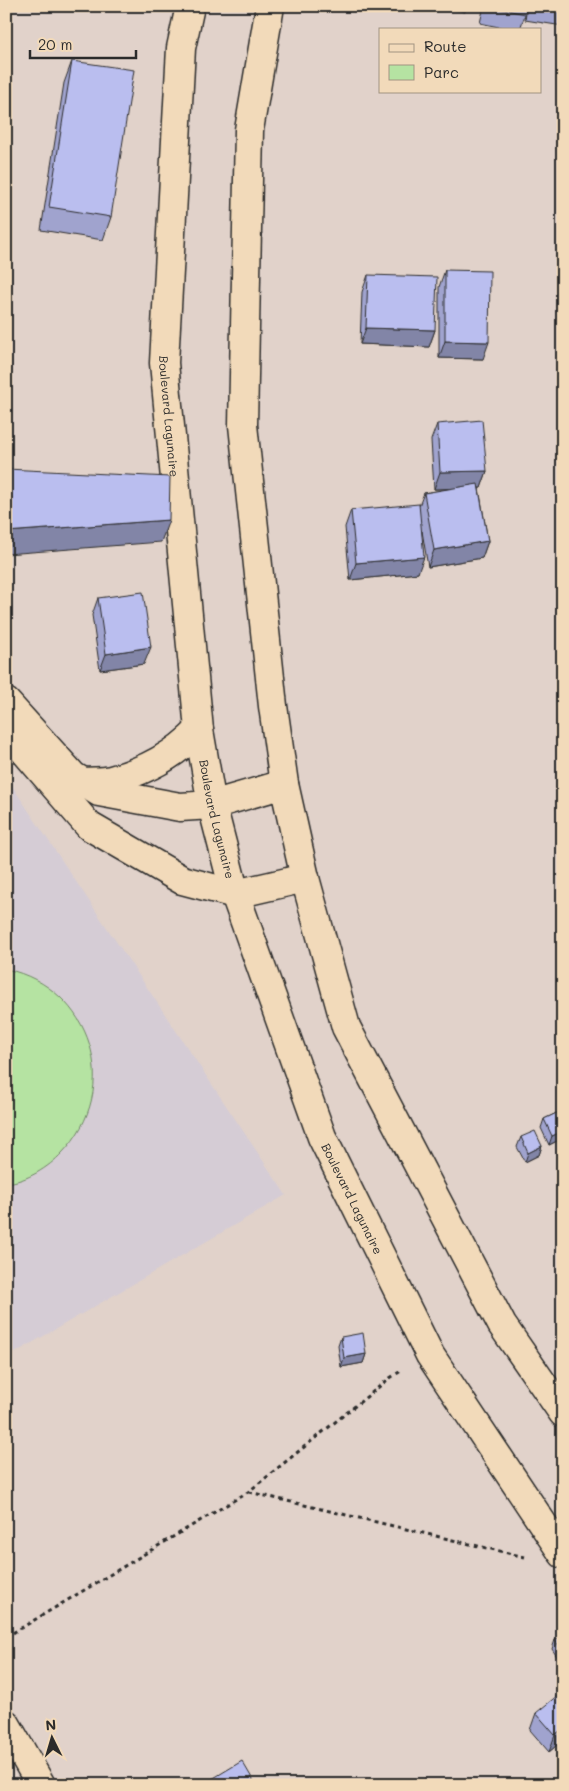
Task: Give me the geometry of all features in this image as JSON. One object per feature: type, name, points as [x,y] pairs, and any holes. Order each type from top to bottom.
[{"type":"main road","name":"Boulevard Lagunaire","points":[[190,6],[181,48],[164,363],[199,730],[212,806],[235,894],[322,1137],[430,1355],[563,1554]]},
{"type":"main road","points":[[270,6],[249,130],[243,425],[273,706],[284,784],[305,878],[346,1027],[502,1325],[563,1414]]},
{"type":"main road","points":[[6,702],[73,776],[99,792],[180,807],[212,806],[284,784]]},
{"type":"main road","points":[[6,727],[89,826],[182,880],[235,894],[305,878]]},
{"type":"main road","points":[[84,782],[110,781],[156,764],[183,746],[199,730]]},
{"type":"main road","points":[[6,1724],[41,1785]]},
{"type":"path","points":[[6,1637],[248,1492],[390,1378],[430,1355]]},
{"type":"path","points":[[248,1492],[534,1560]]},
{"type":"shaded area","points":[[6,777],[286,1195],[6,1358]]},
{"type":"green space","points":[[6,969],[36,980],[60,997],[78,1019],[90,1044],[94,1072],[92,1100],[81,1127],[62,1153],[37,1173],[22,1180],[6,1183]]},
{"type":"building","points":[[488,6],[527,6],[525,14]]},
{"type":"building","points":[[549,6],[563,6],[563,9]]},
{"type":"building","points":[[72,61],[134,70],[111,217],[49,207]]},
{"type":"building","points":[[445,270],[490,271],[489,342],[445,341]]},
{"type":"building","points":[[368,275],[437,277],[435,330],[366,328]]},
{"type":"building","points":[[482,420],[487,471],[440,472],[437,424]]},
{"type":"building","points":[[6,469],[170,477],[169,520],[6,532]]},
{"type":"building","points":[[478,484],[488,541],[434,550],[424,493]]},
{"type":"building","points":[[419,504],[424,557],[356,563],[351,510]]},
{"type":"building","points":[[143,592],[151,647],[106,654],[98,598]]},
{"type":"building","points":[[563,1110],[563,1131],[552,1136],[544,1119]]},
{"type":"building","points":[[535,1131],[542,1146],[528,1153],[521,1137]]},
{"type":"building","points":[[563,1196],[563,1205],[559,1200]]},
{"type":"building","points":[[363,1333],[366,1354],[344,1358],[341,1337]]},
{"type":"building","points":[[563,1635],[563,1652],[555,1640]]},
{"type":"building","points":[[563,1691],[563,1728],[555,1735],[536,1713]]},
{"type":"building","points":[[242,1761],[256,1785],[202,1785]]}]
